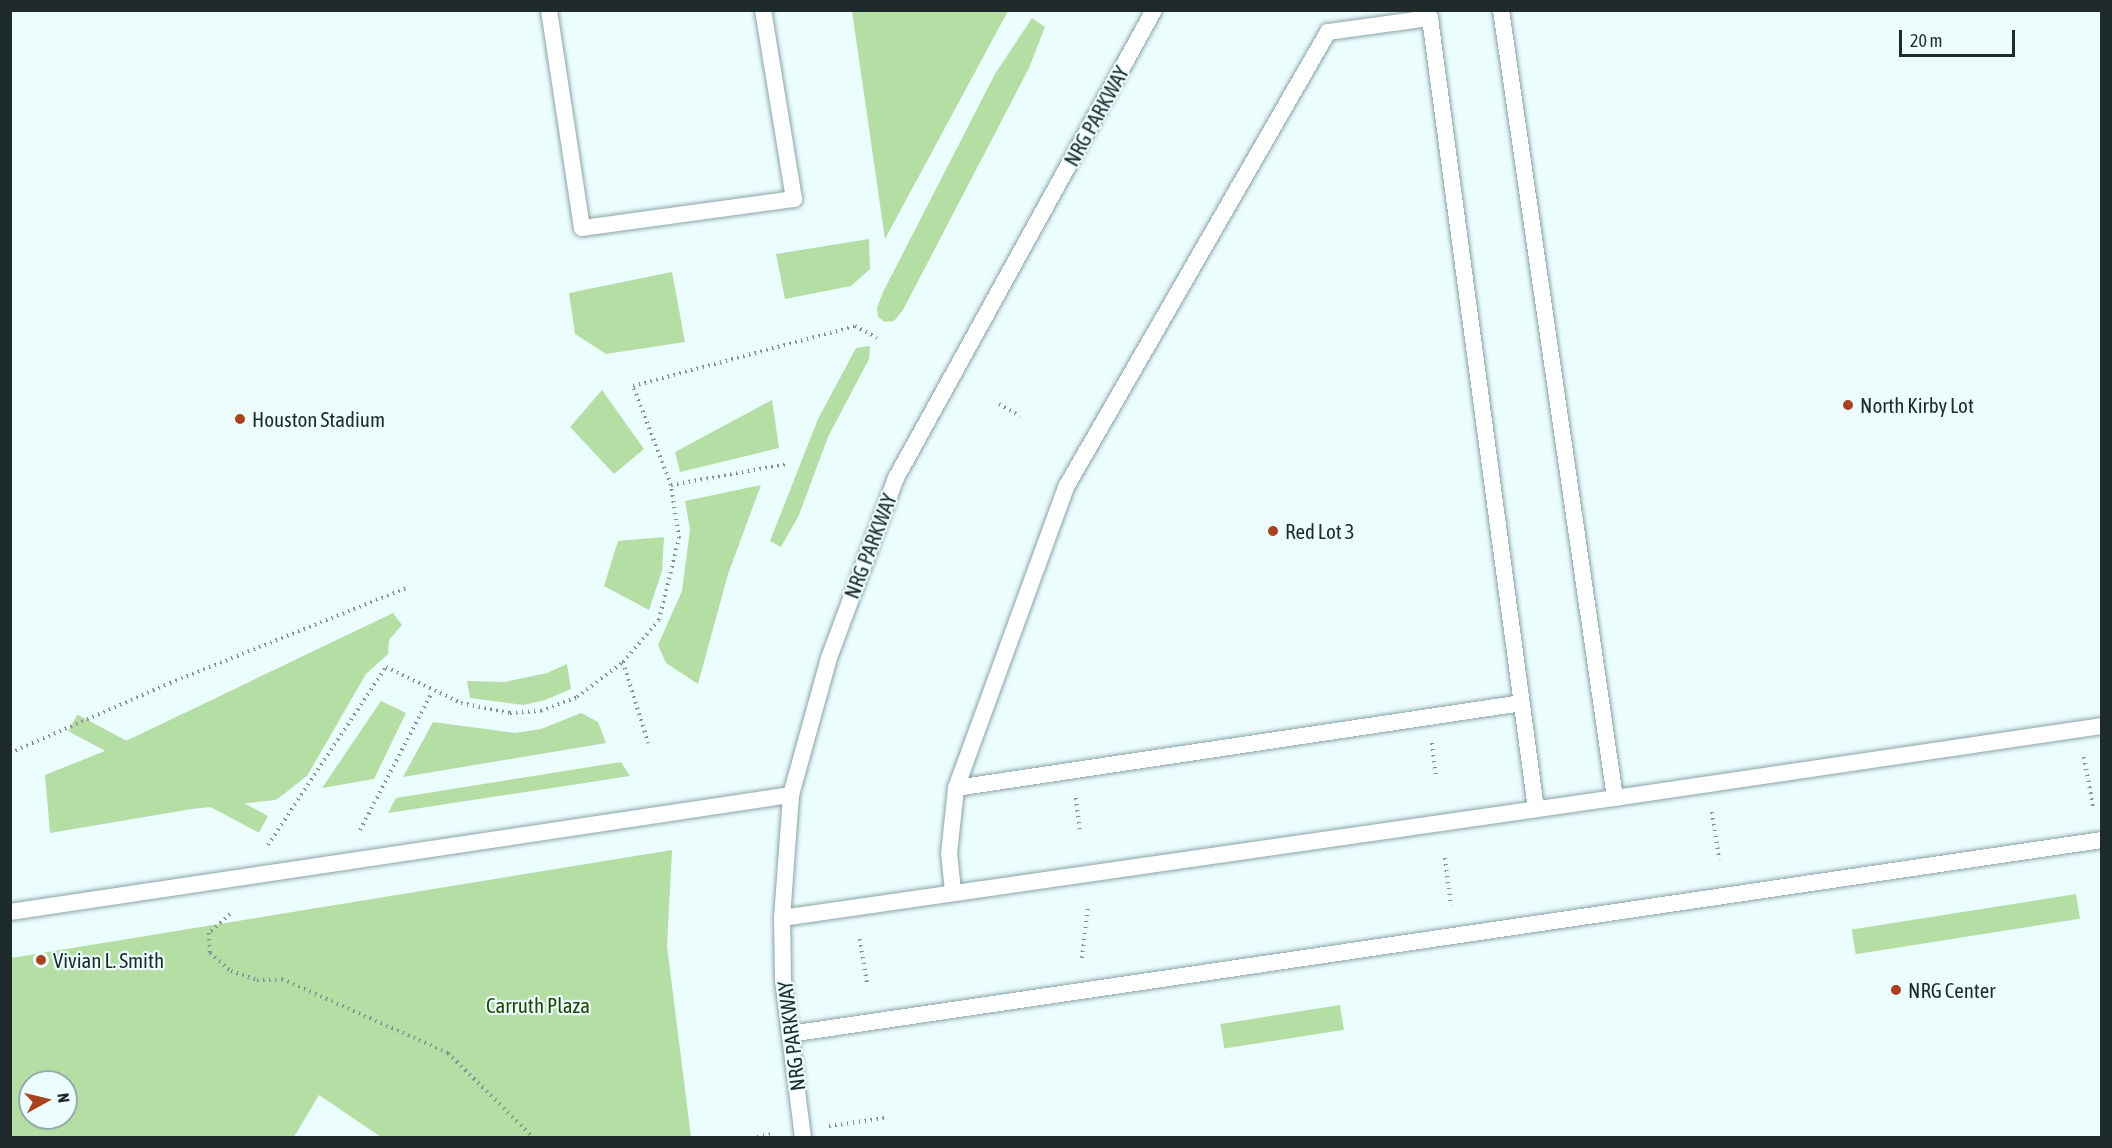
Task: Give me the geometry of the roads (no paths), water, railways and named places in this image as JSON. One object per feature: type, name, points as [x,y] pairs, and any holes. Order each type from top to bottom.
[{"type":"lane","points":[[549,10],[582,228],[794,199],[763,10]]},
{"type":"lane","name":"NRG PARKWAY","points":[[803,1137],[783,979],[782,918],[791,795],[829,658],[896,478],[1154,10]]},
{"type":"lane","points":[[1501,10],[1615,798]]},
{"type":"lane","points":[[953,891],[949,854],[956,788],[1066,487],[1328,32],[1430,18],[1536,809]]},
{"type":"lane","points":[[956,788],[1522,702]]},
{"type":"lane","points":[[782,918],[953,891],[1615,798],[2102,726]]},
{"type":"lane","points":[[10,912],[791,795]]},
{"type":"lane","points":[[790,1034],[2102,840]]},
{"type":"place","name":"North Kirby Lot","points":[[1848,405]]},
{"type":"place","name":"Houston Stadium","points":[[240,419]]},
{"type":"place","name":"Red Lot 3","points":[[1273,531]]},
{"type":"place","name":"Vivian L. Smith","points":[[41,960]]},
{"type":"place","name":"NRG Center","points":[[1896,990]]},
{"type":"park label","name":"Carruth Plaza","points":[[538,1005]]}]
